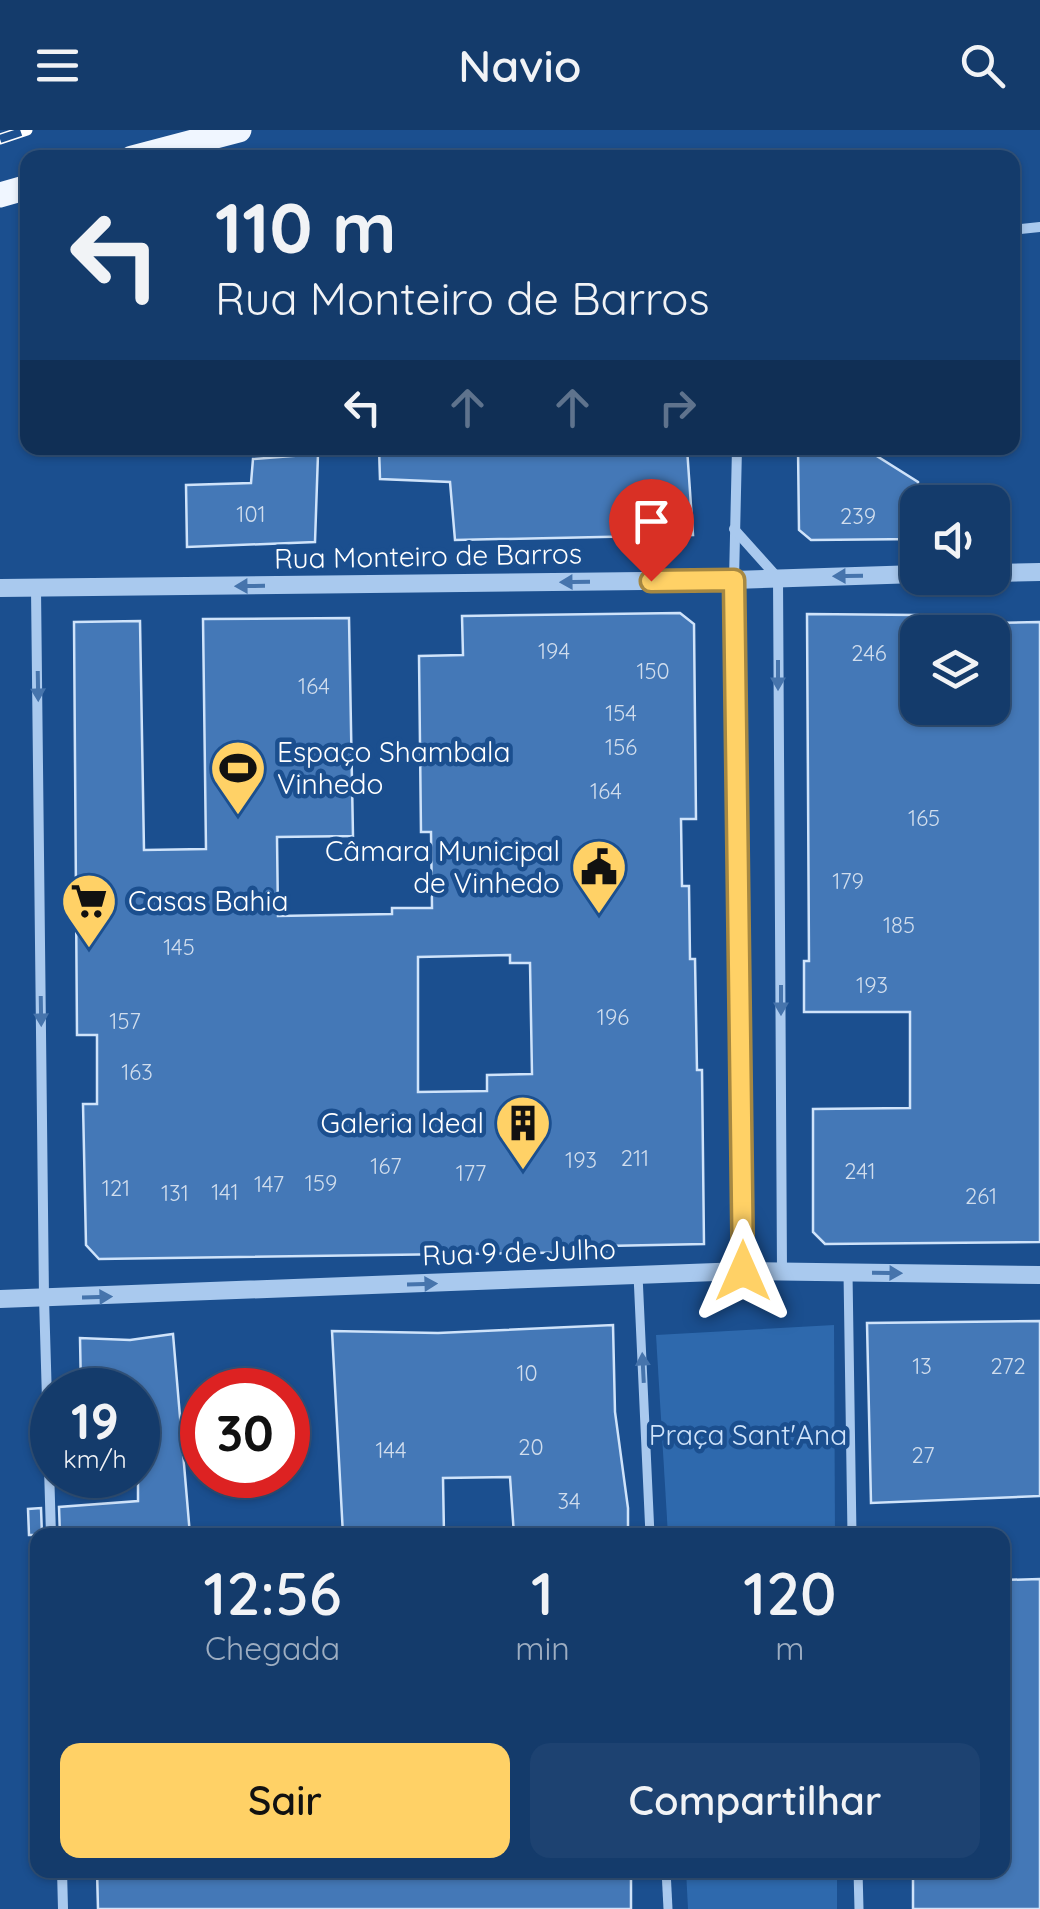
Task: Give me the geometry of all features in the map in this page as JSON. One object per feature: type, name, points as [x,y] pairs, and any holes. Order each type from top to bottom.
[{"type":"main road","points":[[163,150],[239,130]]},
{"type":"street","points":[[737,455],[734,580],[743,1271]]},
{"type":"street","points":[[734,529],[778,578],[782,1272]]},
{"type":"street","points":[[1010,573],[1040,572]]},
{"type":"street","name":"Rua Monteiro de Barros","points":[[0,588],[900,575]]},
{"type":"street","points":[[36,589],[44,1298],[52,1528]]},
{"type":"street","name":"Rua 9 de Julho","points":[[0,1299],[743,1271],[1040,1275]]},
{"type":"street","points":[[848,1272],[852,1528]]},
{"type":"street","points":[[638,1275],[650,1528]]},
{"type":"street","points":[[62,1878],[64,1909]]},
{"type":"street","points":[[666,1878],[668,1909]]},
{"type":"street","points":[[858,1878],[859,1909]]},
{"type":"green space","name":"Praça Sant'Ana","points":[[834,1325],[835,1528],[668,1528],[656,1335]]},
{"type":"green space","points":[[686,1878],[837,1878],[837,1909],[688,1909]]},
{"type":"building","points":[[318,455],[315,542],[187,547],[186,485],[251,483],[253,459]]},
{"type":"building","points":[[379,455],[687,455],[693,535],[455,540],[450,482],[380,479]]},
{"type":"building","points":[[798,455],[875,455],[918,482],[900,485],[900,539],[811,540],[799,530]]},
{"type":"building","points":[[680,613],[694,624],[696,819],[681,819],[682,886],[689,886],[697,1070],[702,1070],[704,1244],[606,1246],[606,1252],[99,1259],[86,1245],[83,1104],[97,1104],[97,1035],[77,1035],[74,622],[140,621],[144,850],[206,849],[203,619],[349,618],[353,836],[277,837],[278,916],[392,914],[392,908],[432,908],[431,832],[421,832],[419,656],[463,655],[462,616]],"holes":[[[510,955],[510,963],[530,963],[532,1074],[487,1075],[487,1091],[418,1092],[418,957]]]},
{"type":"building","points":[[807,614],[918,615],[900,615],[900,725],[1010,725],[1010,623],[1040,622],[1040,1242],[825,1244],[813,1232],[813,1109],[910,1108],[910,1012],[804,1012],[804,961],[809,961]]},
{"type":"building","points":[[1040,1321],[1040,1496],[871,1503],[867,1323]]},
{"type":"building","points":[[613,1325],[615,1412],[628,1528],[514,1528],[510,1477],[443,1478],[444,1528],[343,1528],[332,1331],[438,1333]]},
{"type":"building","points":[[173,1334],[180,1417],[180,1498],[187,1498],[189,1528],[60,1528],[59,1507],[160,1498],[160,1368],[81,1368],[80,1338],[130,1340]]},
{"type":"building","points":[[41,1508],[42,1528],[30,1528],[30,1535],[29,1535],[28,1509]]},
{"type":"building","points":[[1040,1579],[1040,1909],[913,1909],[913,1878],[1010,1878],[1010,1580]]},
{"type":"building","points":[[97,1878],[631,1878],[631,1909],[98,1909]]},
{"type":"railway","points":[[0,139],[27,130]]},
{"type":"place","name":"Espaço Shambala Vinhedo","points":[[238,817]]},
{"type":"place","name":"Câmara Municipal de Vinhedo","points":[[599,916]]},
{"type":"place","name":"Casas Bahia","points":[[89,950]]},
{"type":"place","name":"Galeria Ideal","points":[[523,1172]]},
{"type":"route","points":[[651,581],[734,580],[743,1271]]}]
